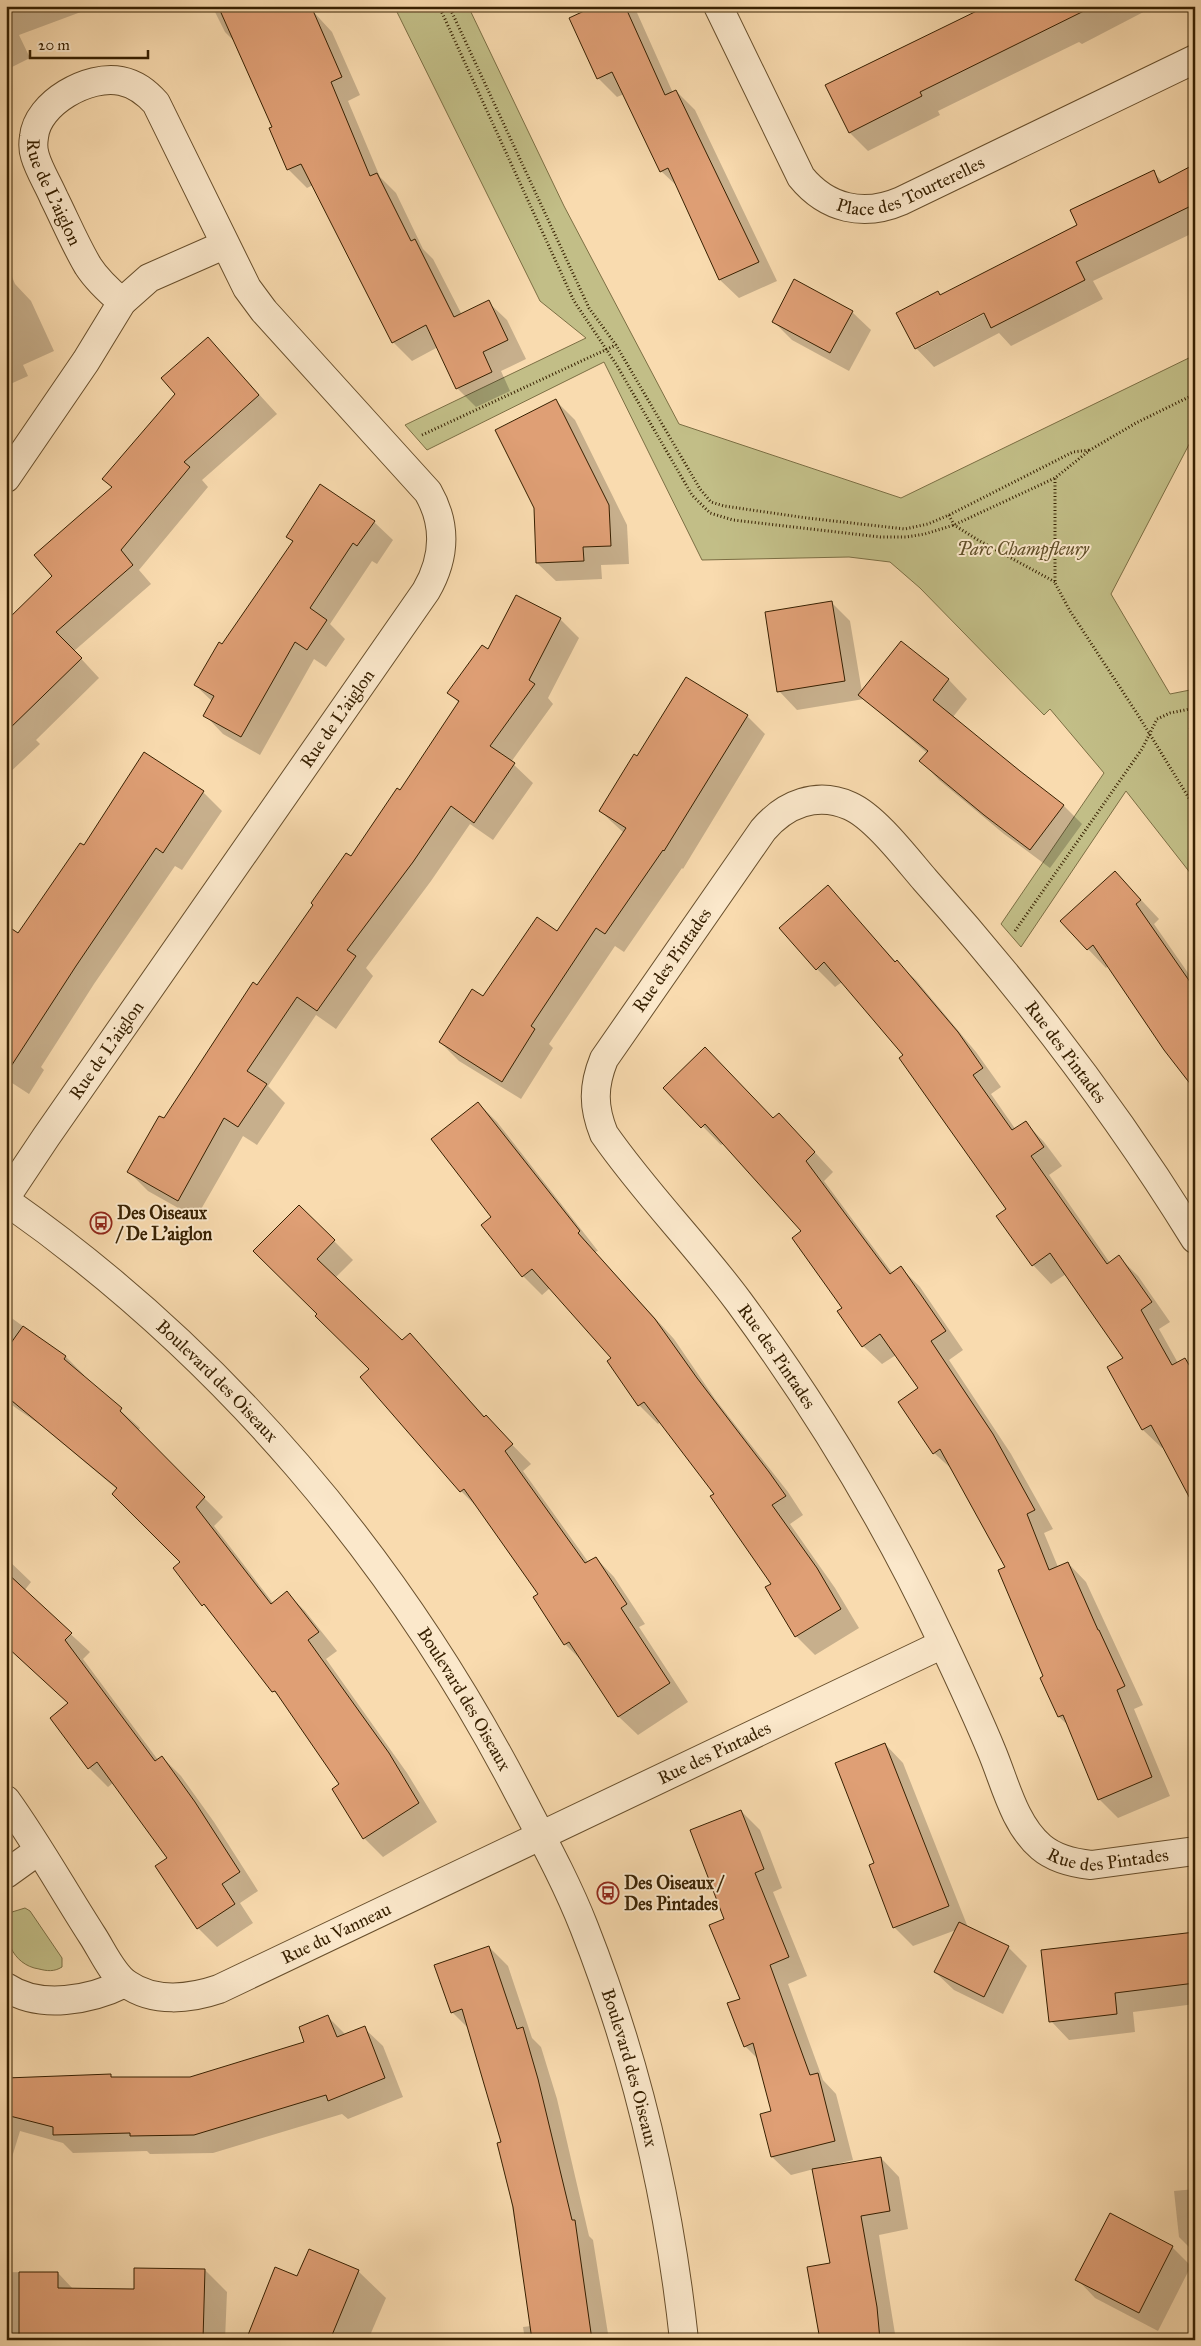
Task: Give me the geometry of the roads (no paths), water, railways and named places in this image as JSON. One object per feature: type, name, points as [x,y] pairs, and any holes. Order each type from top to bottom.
[{"type":"street","name":"Place des Tourterelles","points":[[718,6],[801,177],[809,186],[829,201],[853,209],[877,209],[901,201],[1195,59]]},
{"type":"street","name":"Rue de L'aiglon","points":[[6,1199],[51,1128],[426,591],[438,567],[441,555],[442,541],[439,516],[428,492],[264,311],[246,288],[162,113],[149,95],[130,83],[108,80],[88,85],[55,101],[41,116],[36,126],[34,146],[35,156],[89,266],[104,286],[122,302]]},
{"type":"street","points":[[6,478],[86,361],[122,302],[149,278],[224,245]]},
{"type":"street","name":"Rue des Pintades","points":[[1195,1239],[1100,1096],[1020,991],[939,895],[871,821],[851,806],[840,802],[828,800],[803,802],[791,806],[771,820],[604,1059],[595,1084],[595,1110],[604,1134],[739,1302],[792,1380],[875,1510],[943,1644],[1024,1827],[1042,1847],[1065,1860],[1091,1865],[1195,1851]]},
{"type":"street","name":"Boulevard des Oiseaux","points":[[6,1199],[70,1246],[170,1334],[274,1436],[380,1567],[458,1684],[494,1746],[584,1927],[614,2013],[654,2153],[667,2217],[684,2340]]},
{"type":"street","name":"Rue des Pintades","points":[[540,1836],[943,1644]]},
{"type":"street","points":[[6,1800],[106,1957],[125,1983],[96,1995],[64,2000],[29,1997],[14,1993],[6,1988]]},
{"type":"street","name":"Rue du Vanneau","points":[[125,1983],[137,1990],[163,1997],[192,1996],[219,1989],[540,1836]]},
{"type":"street","points":[[6,1874],[38,1850]]},
{"type":"place","name":"Des Oiseaux / De L'aiglon","points":[[101,1223]]},
{"type":"place","name":"Des Oiseaux / Des Pintades","points":[[608,1893]]},
{"type":"park label","name":"Parc Champfleury","points":[[1023,549]]}]
